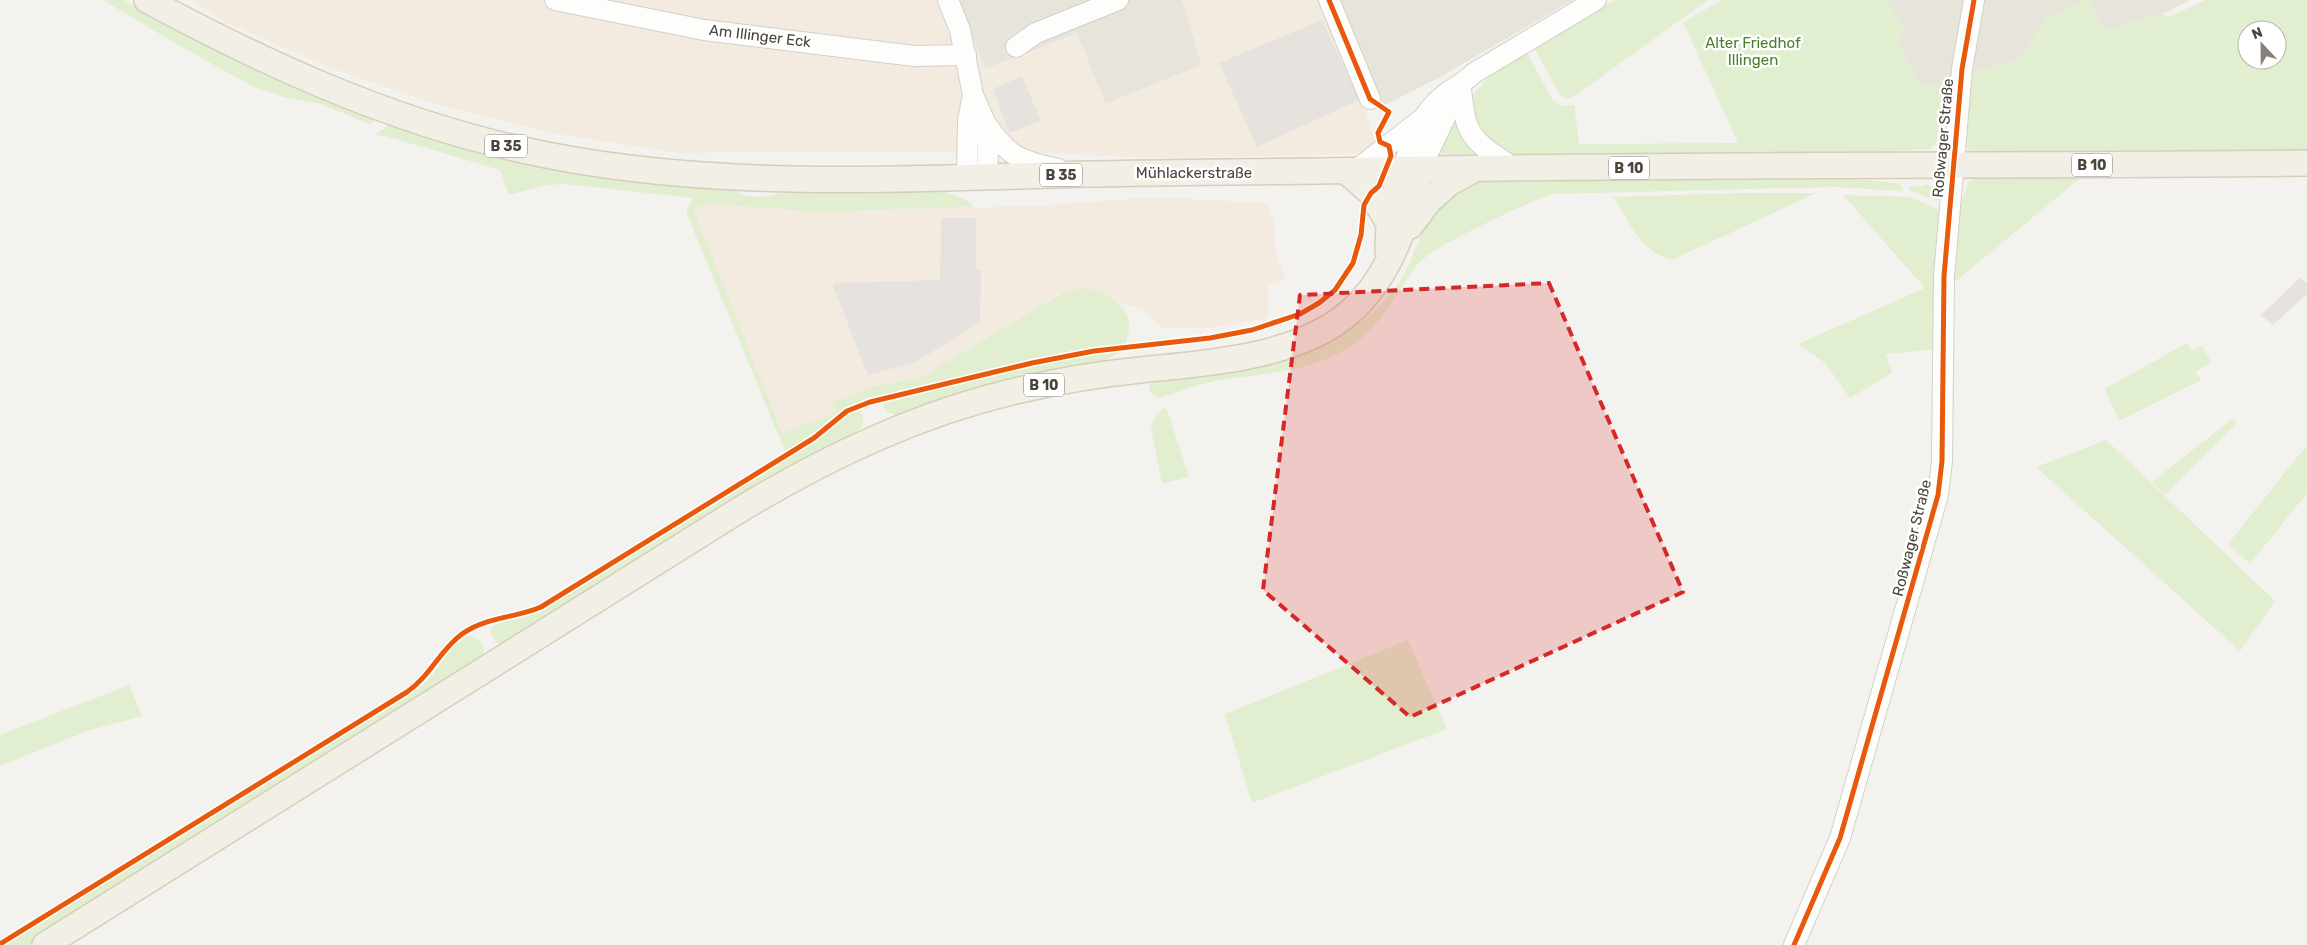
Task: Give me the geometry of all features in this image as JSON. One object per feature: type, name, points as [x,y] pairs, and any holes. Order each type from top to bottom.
[{"type":"main road","name":"B 35","points":[[147,0],[233,46],[307,80],[396,114],[513,148],[637,170],[797,180],[977,177]]},
{"type":"main road","name":"B 10","points":[[45,945],[741,509],[820,463],[890,432],[982,400],[1072,380],[1255,354],[1309,337],[1337,322],[1362,300],[1376,283],[1389,258],[1411,170],[2307,163]]},
{"type":"main road","points":[[1351,170],[1371,193],[1395,228],[1429,202],[1449,183],[1475,168]]},
{"type":"main road","name":"Mühlackerstraße","points":[[977,177],[1411,170]]},
{"type":"street","name":"Am Illinger Eck","points":[[555,0],[704,30],[914,56],[966,56]]},
{"type":"street","points":[[948,0],[960,30],[973,95],[984,120],[996,139],[1011,154],[1028,162],[1082,174]]},
{"type":"street","points":[[1016,47],[1036,33],[1118,0]]},
{"type":"street","points":[[1329,0],[1370,99]]},
{"type":"street","name":"Roßwager Straße","points":[[1794,945],[1840,838],[1938,495],[1942,461],[1944,276],[1962,69],[1974,0]]},
{"type":"street","points":[[1351,170],[1424,118],[1443,96],[1460,86],[1474,73],[1592,1]]},
{"type":"street","points":[[1460,86],[1466,122],[1472,135],[1514,168]]},
{"type":"street","points":[[1411,170],[1460,86]]},
{"type":"street","points":[[973,95],[968,120],[977,177]]},
{"type":"street","points":[[1411,170],[1424,118]]},
{"type":"street","points":[[977,177],[988,147],[984,120]]},
{"type":"highlighted area","points":[[1549,283],[1683,592],[1410,717],[1263,590],[1300,295]]},
{"type":"shaded area","points":[[192,0],[957,0],[986,69],[1077,33],[1106,104],[1202,65],[1182,0],[1321,0],[1362,100],[1376,146],[1365,154],[1152,158],[992,151],[678,153],[545,132],[429,102],[328,67],[227,23]]},
{"type":"shaded area","points":[[957,0],[1182,0],[1202,65],[1105,104],[1077,34],[985,69]]},
{"type":"shaded area","points":[[1321,0],[1573,0],[1440,77],[1379,108],[1362,100]]},
{"type":"shaded area","points":[[1885,0],[2082,0],[2044,20],[2022,58],[1972,72],[1950,85],[1920,87],[1899,44],[1904,28]]},
{"type":"shaded area","points":[[2090,0],[2190,0],[2162,14],[2106,30],[2100,28]]},
{"type":"shaded area","points":[[1322,20],[1359,100],[1257,147],[1219,63]]},
{"type":"shaded area","points":[[1022,76],[1041,121],[1009,133],[993,89]]},
{"type":"shaded area","points":[[1154,197],[1266,203],[1275,224],[1275,250],[1286,280],[1268,285],[1268,318],[1209,328],[1162,328],[1142,309],[1114,300],[1092,289],[1060,294],[919,378],[870,387],[833,403],[835,410],[831,415],[782,433],[692,208],[712,204],[817,212],[1035,206]]},
{"type":"shaded area","points":[[941,218],[976,218],[976,269],[981,270],[980,322],[916,362],[868,375],[833,286],[835,283],[940,280]]},
{"type":"shaded area","points":[[2300,278],[2307,283],[2307,294],[2273,325],[2261,315]]},
{"type":"green space","points":[[103,0],[124,0],[227,55],[376,118],[376,120],[369,124],[321,104],[284,97],[254,87],[185,49]]},
{"type":"green space","points":[[1615,0],[1708,0],[1576,95],[1566,99],[1559,94],[1534,47]]},
{"type":"green space","name":"Alter Friedhof Illingen","points":[[1722,0],[1885,0],[1904,28],[1899,44],[1920,86],[1950,85],[1949,124],[1945,134],[1930,149],[1896,151],[1878,156],[1516,154],[1498,150],[1472,121],[1472,96],[1494,71],[1523,51],[1527,53],[1552,99],[1561,106],[1574,105],[1579,144],[1738,143],[1683,22]]},
{"type":"green space","points":[[2082,0],[2090,0],[2100,27],[2106,30],[2162,14],[2169,17],[2206,0],[2307,0],[2307,153],[1978,156],[1968,150],[1963,140],[1972,72],[2022,58],[2044,20]]},
{"type":"green space","points":[[1456,112],[1479,155],[1436,154]]},
{"type":"green space","points":[[392,123],[636,179],[734,190],[750,196],[762,197],[780,193],[945,192],[966,200],[974,207],[817,212],[712,204],[693,208],[782,433],[831,415],[835,410],[832,403],[870,387],[919,378],[1061,294],[1072,291],[1083,289],[1096,290],[1108,295],[1118,303],[1126,312],[1129,320],[1126,344],[1032,361],[869,398],[844,408],[811,435],[785,451],[686,212],[693,198],[566,184],[547,185],[509,195],[500,170],[386,136],[374,135]]},
{"type":"green space","points":[[2083,176],[1952,284],[1957,211],[1969,182],[1978,177]]},
{"type":"green space","points":[[1832,177],[1897,183],[1903,187],[1903,191],[1835,187],[1552,194],[1460,236],[1427,256],[1418,264],[1370,330],[1348,348],[1331,357],[1295,369],[1202,384],[1158,398],[1150,392],[1149,386],[1152,381],[1220,372],[1287,358],[1318,346],[1348,331],[1375,310],[1398,284],[1408,267],[1438,198],[1450,191],[1476,182]]},
{"type":"green space","points":[[1925,184],[1938,189],[1943,200],[1936,200],[1910,191],[1909,187],[1923,186]]},
{"type":"green space","points":[[1816,193],[1672,260],[1661,256],[1644,243],[1631,226],[1614,197]]},
{"type":"green space","points":[[1843,195],[1910,197],[1944,212],[1938,349],[1886,354],[1892,373],[1850,398],[1825,363],[1798,344],[1925,288]]},
{"type":"green space","points":[[2187,343],[2192,351],[2202,345],[2211,362],[2195,372],[2201,380],[2119,421],[2105,389]]},
{"type":"green space","points":[[1121,351],[1099,363],[1002,381],[897,415],[888,413],[883,407],[886,403],[944,387],[1032,366]]},
{"type":"green space","points":[[1166,406],[1189,477],[1162,484],[1151,428],[1156,415]]},
{"type":"green space","points":[[854,411],[860,411],[863,423],[852,436],[501,645],[496,642],[490,632],[494,625],[543,610],[816,440],[841,419]]},
{"type":"green space","points":[[2232,419],[2237,423],[2165,494],[2152,482]]},
{"type":"green space","points":[[2106,440],[2275,601],[2240,651],[2036,467]]},
{"type":"green space","points":[[2307,445],[2307,493],[2250,564],[2228,544]]},
{"type":"green space","points":[[470,636],[481,641],[484,654],[481,660],[474,666],[28,945],[4,945],[408,695],[429,678],[453,647]]},
{"type":"green space","points":[[1408,640],[1447,729],[1252,803],[1225,714]]},
{"type":"green space","points":[[129,685],[142,716],[90,730],[0,766],[0,735]]},
{"type":"cycle path","points":[[0,944],[407,692],[423,678],[454,640],[471,628],[541,607],[814,438],[847,411],[870,402],[1032,363],[1094,351],[1210,338],[1252,330],[1300,314],[1319,303],[1335,290],[1353,263],[1361,235],[1364,205],[1371,193],[1379,186],[1391,156],[1389,146],[1380,142],[1378,133],[1389,112],[1370,99],[1329,0]]},
{"type":"cycle path","points":[[1794,945],[1840,838],[1938,495],[1942,461],[1944,276],[1962,69],[1974,0]]}]
